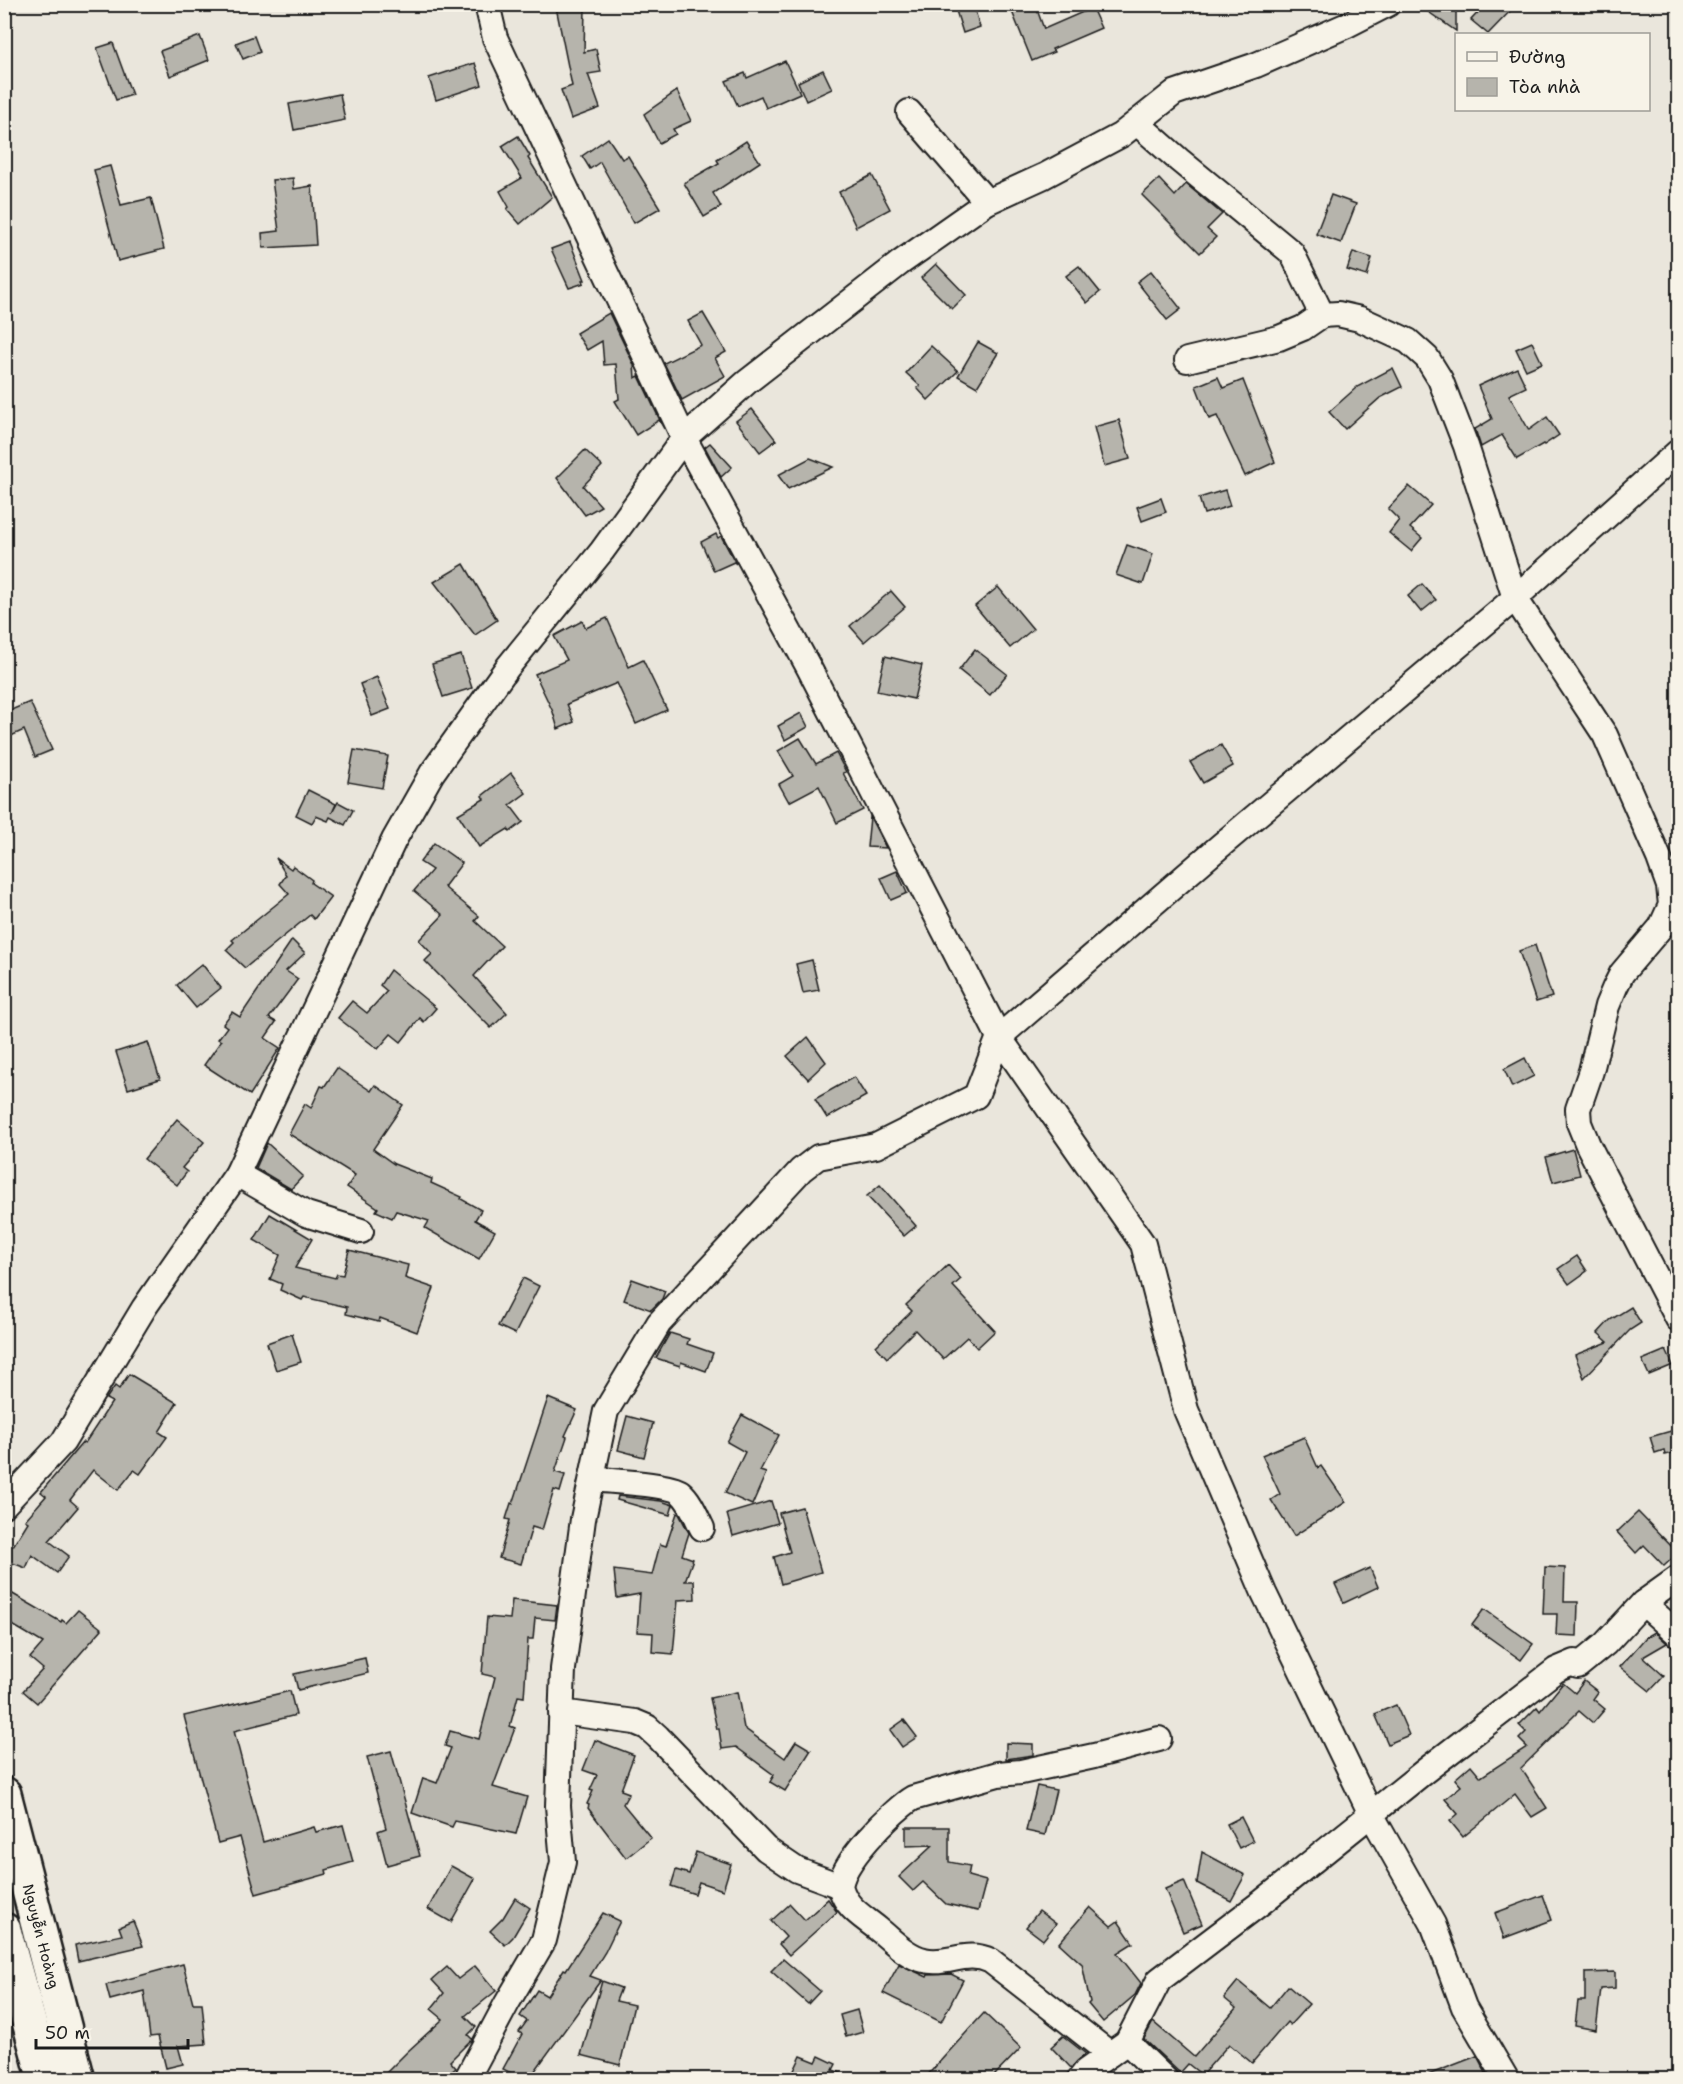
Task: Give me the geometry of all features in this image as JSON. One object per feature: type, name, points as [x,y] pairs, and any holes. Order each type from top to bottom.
[{"type":"highway","name":"Nguyễn Hoàng","points":[[4,1794],[78,2079]]},
{"type":"highway","points":[[4,1930],[45,2079]]},
{"type":"street","points":[[488,4],[495,38],[684,438],[809,668],[999,1037],[1143,1244],[1186,1410],[1264,1593],[1371,1814],[1433,1924],[1464,2007],[1507,2079]]},
{"type":"street","points":[[4,1505],[63,1442],[144,1308],[237,1174],[394,840],[432,773],[507,668],[602,551],[684,438],[764,368],[900,263],[987,202],[1044,176],[1121,135],[1174,93],[1256,65],[1345,26],[1388,4]]},
{"type":"street","points":[[909,112],[987,202]]},
{"type":"street","points":[[1137,123],[1292,254],[1322,315]]},
{"type":"street","points":[[1187,360],[1286,336],[1322,315],[1338,314],[1360,319],[1408,341],[1427,358],[1448,395],[1515,598],[1605,735],[1669,886],[1671,905],[1661,927],[1622,973],[1607,1006],[1578,1108],[1579,1123],[1588,1144],[1678,1319]]},
{"type":"street","points":[[466,2079],[544,1940],[563,1862],[558,1806],[562,1669],[583,1519],[606,1411],[659,1323],[801,1170],[818,1157],[876,1146],[976,1096],[999,1037],[1219,847],[1515,598],[1678,452]]},
{"type":"street","points":[[237,1174],[306,1214],[361,1231]]},
{"type":"street","points":[[592,1479],[679,1491],[702,1528]]},
{"type":"street","points":[[1080,2079],[1086,2071],[1118,2048],[1159,1980],[1556,1671],[1575,1662],[1578,1666],[1605,1644],[1643,1603],[1678,1578]]},
{"type":"street","points":[[1643,1603],[1678,1634]]},
{"type":"street","points":[[561,1712],[635,1722],[647,1727],[766,1849],[797,1870],[840,1886]]},
{"type":"street","points":[[1159,1739],[1021,1772],[998,1774],[913,1798],[889,1817],[848,1864],[840,1886],[850,1908],[909,1955],[935,1961],[963,1956],[981,1956],[991,1960],[1166,2079]]},
{"type":"building","points":[[954,4],[973,4],[980,27],[963,33]]},
{"type":"building","points":[[1009,4],[1035,4],[1044,29],[1092,8],[1101,28],[1052,49],[1054,52],[1032,61]]},
{"type":"building","points":[[1417,4],[1448,4],[1456,10],[1456,31]]},
{"type":"building","points":[[1486,4],[1517,4],[1489,33],[1471,20]]},
{"type":"building","points":[[556,7],[585,8],[584,52],[596,49],[601,72],[588,74],[600,108],[571,119],[561,90],[572,86]]},
{"type":"building","points":[[200,36],[209,60],[170,76],[160,51]]},
{"type":"building","points":[[254,36],[260,52],[243,59],[236,43]]},
{"type":"building","points":[[113,43],[132,95],[116,100],[97,48]]},
{"type":"building","points":[[785,61],[800,93],[766,108],[761,96],[738,106],[726,81],[745,73],[747,78]]},
{"type":"building","points":[[475,63],[482,85],[436,100],[429,78]]},
{"type":"building","points":[[823,70],[832,89],[806,101],[798,82]]},
{"type":"building","points":[[677,91],[691,121],[673,129],[676,134],[659,143],[644,114]]},
{"type":"building","points":[[340,94],[345,120],[294,130],[289,104]]},
{"type":"building","points":[[518,136],[530,156],[528,158],[552,197],[520,224],[507,209],[509,207],[500,191],[522,178],[502,146]]},
{"type":"building","points":[[608,138],[622,159],[628,156],[660,208],[634,223],[600,162],[590,169],[582,156]]},
{"type":"building","points":[[746,141],[760,162],[713,193],[721,207],[704,217],[684,183],[719,163],[717,160]]},
{"type":"building","points":[[110,166],[121,205],[151,198],[164,249],[118,261],[94,170]]},
{"type":"building","points":[[872,175],[890,209],[856,227],[839,192]]},
{"type":"building","points":[[293,178],[294,189],[312,186],[316,245],[263,248],[262,233],[279,231],[272,180]]},
{"type":"building","points":[[1159,179],[1175,196],[1186,184],[1222,214],[1207,229],[1216,237],[1200,253],[1142,195]]},
{"type":"building","points":[[1331,195],[1356,204],[1341,243],[1316,234]]},
{"type":"building","points":[[570,242],[585,280],[583,280],[584,283],[569,288],[551,249]]},
{"type":"building","points":[[1353,252],[1372,258],[1367,276],[1347,270]]},
{"type":"building","points":[[936,264],[966,295],[952,309],[921,278]]},
{"type":"building","points":[[1079,266],[1100,292],[1087,303],[1066,276]]},
{"type":"building","points":[[1151,271],[1181,309],[1167,320],[1137,282]]},
{"type":"building","points":[[609,313],[634,365],[635,378],[639,376],[664,429],[659,420],[636,435],[615,401],[619,399],[616,364],[604,365],[602,341],[587,350],[576,333]]},
{"type":"building","points":[[703,313],[726,352],[715,358],[725,376],[682,400],[664,363],[701,345],[688,321]]},
{"type":"building","points":[[978,342],[998,353],[977,387],[958,376]]},
{"type":"building","points":[[1532,342],[1542,363],[1526,370],[1516,349]]},
{"type":"building","points":[[931,346],[958,371],[928,400],[917,388],[920,386],[906,373]]},
{"type":"building","points":[[1393,368],[1402,387],[1380,398],[1345,429],[1329,412],[1357,387]]},
{"type":"building","points":[[1517,368],[1526,387],[1509,395],[1529,430],[1547,417],[1559,435],[1517,459],[1502,435],[1481,447],[1475,429],[1492,419],[1478,386]]},
{"type":"building","points":[[1218,377],[1223,388],[1243,380],[1275,462],[1245,476],[1217,416],[1209,419],[1196,386]]},
{"type":"building","points":[[752,409],[776,440],[760,452],[736,421]]},
{"type":"building","points":[[1119,420],[1130,459],[1104,466],[1094,427]]},
{"type":"building","points":[[710,443],[732,467],[721,477],[705,447]]},
{"type":"building","points":[[585,450],[602,466],[583,486],[601,506],[585,515],[557,478]]},
{"type":"building","points":[[810,458],[833,467],[788,489],[778,475]]},
{"type":"building","points":[[1409,486],[1431,505],[1410,528],[1422,538],[1411,551],[1389,533],[1399,520],[1388,509]]},
{"type":"building","points":[[1225,490],[1230,506],[1204,514],[1199,498]]},
{"type":"building","points":[[1161,498],[1166,512],[1142,521],[1137,507]]},
{"type":"building","points":[[716,534],[718,538],[721,536],[736,564],[734,562],[714,571],[701,542]]},
{"type":"building","points":[[1127,545],[1153,554],[1143,584],[1116,575]]},
{"type":"building","points":[[464,564],[497,620],[475,635],[434,582]]},
{"type":"building","points":[[1422,584],[1436,600],[1421,612],[1408,596]]},
{"type":"building","points":[[998,587],[1033,629],[1010,648],[975,606]]},
{"type":"building","points":[[891,591],[905,607],[864,642],[850,626]]},
{"type":"building","points":[[607,618],[629,667],[643,660],[667,710],[636,724],[617,683],[567,704],[574,722],[558,729],[553,712],[535,674],[567,660],[554,636],[582,621],[586,628]]},
{"type":"building","points":[[975,649],[1007,674],[990,695],[959,670]]},
{"type":"building","points":[[461,655],[472,688],[443,697],[432,664]]},
{"type":"building","points":[[885,656],[922,665],[914,699],[877,691]]},
{"type":"building","points":[[377,677],[390,709],[372,716],[360,684]]},
{"type":"building","points":[[30,702],[52,750],[35,757],[24,730],[11,736],[4,721],[4,713]]},
{"type":"building","points":[[801,713],[808,727],[785,740],[778,726]]},
{"type":"building","points":[[800,738],[816,764],[836,753],[846,772],[843,773],[863,810],[837,823],[819,786],[789,802],[779,784],[793,776],[778,751]]},
{"type":"building","points":[[1221,745],[1233,766],[1203,783],[1190,762]]},
{"type":"building","points":[[354,750],[388,756],[382,788],[348,782]]},
{"type":"building","points":[[511,773],[526,793],[510,805],[523,822],[510,832],[508,829],[479,847],[458,814],[484,799],[482,796]]},
{"type":"building","points":[[308,790],[336,804],[332,813],[338,802],[353,810],[345,825],[330,817],[328,821],[316,816],[312,823],[296,815]]},
{"type":"building","points":[[870,817],[886,848],[867,847]]},
{"type":"building","points":[[434,843],[462,863],[444,887],[479,916],[475,921],[502,946],[474,976],[507,1013],[491,1028],[425,961],[432,954],[419,940],[443,915],[414,891],[432,870],[420,862]]},
{"type":"building","points":[[276,858],[291,869],[293,866],[331,897],[314,919],[310,915],[245,968],[226,950],[234,942],[232,940],[289,894],[280,884],[286,875]]},
{"type":"building","points":[[897,871],[907,893],[891,900],[881,878]]},
{"type":"building","points":[[292,940],[305,953],[286,971],[298,979],[269,1018],[276,1022],[265,1038],[280,1048],[250,1095],[204,1065],[221,1041],[218,1039],[227,1027],[223,1024],[232,1012],[240,1017]]},
{"type":"building","points":[[1535,945],[1552,997],[1536,1002],[1519,951]]},
{"type":"building","points":[[812,960],[819,990],[803,993],[796,964]]},
{"type":"building","points":[[202,964],[221,988],[196,1008],[177,985]]},
{"type":"building","points":[[390,970],[436,1008],[424,1022],[420,1018],[401,1042],[391,1034],[378,1049],[338,1018],[352,1001],[367,1013],[387,991],[380,985]]},
{"type":"building","points":[[808,1037],[826,1062],[808,1079],[787,1056]]},
{"type":"building","points":[[148,1042],[160,1079],[128,1089],[116,1052]]},
{"type":"building","points":[[1525,1058],[1534,1076],[1512,1087],[1504,1069]]},
{"type":"building","points":[[337,1068],[371,1091],[375,1085],[403,1105],[373,1149],[394,1164],[432,1179],[431,1183],[462,1197],[461,1199],[481,1210],[475,1220],[495,1231],[479,1259],[425,1228],[429,1221],[396,1211],[392,1218],[376,1211],[378,1208],[347,1187],[355,1175],[289,1134],[305,1104],[311,1108],[321,1086],[324,1087]]},
{"type":"building","points":[[854,1077],[866,1096],[827,1118],[815,1099]]},
{"type":"building","points":[[177,1119],[204,1142],[182,1168],[187,1172],[177,1185],[144,1159]]},
{"type":"building","points":[[267,1143],[303,1176],[291,1189],[256,1168]]},
{"type":"building","points":[[1573,1149],[1580,1175],[1553,1182],[1546,1157]]},
{"type":"building","points":[[880,1185],[916,1226],[904,1236],[867,1196]]},
{"type":"building","points":[[270,1214],[312,1239],[295,1268],[335,1278],[337,1274],[343,1275],[349,1250],[408,1265],[405,1278],[434,1288],[417,1332],[380,1318],[379,1322],[346,1314],[347,1307],[304,1297],[302,1300],[280,1290],[282,1284],[270,1279],[280,1255],[254,1240]]},
{"type":"building","points":[[1577,1256],[1587,1271],[1569,1284],[1558,1269]]},
{"type":"building","points":[[948,1265],[961,1279],[953,1286],[995,1331],[977,1348],[967,1337],[943,1359],[915,1330],[887,1358],[876,1346],[912,1311],[906,1305]]},
{"type":"building","points":[[523,1278],[539,1286],[515,1334],[498,1326]]},
{"type":"building","points":[[632,1279],[665,1291],[662,1299],[651,1310],[624,1300]]},
{"type":"building","points":[[1631,1307],[1641,1323],[1630,1330],[1584,1378],[1575,1355],[1608,1342],[1598,1333],[1610,1320]]},
{"type":"building","points":[[670,1333],[689,1339],[687,1344],[713,1353],[706,1371],[681,1362],[680,1366],[656,1358]]},
{"type":"building","points":[[292,1334],[301,1362],[276,1370],[267,1343]]},
{"type":"building","points":[[1666,1350],[1673,1365],[1649,1375],[1642,1360]]},
{"type":"building","points":[[129,1374],[177,1403],[159,1432],[167,1437],[140,1474],[134,1470],[118,1490],[93,1470],[70,1500],[78,1507],[49,1541],[69,1556],[57,1573],[32,1555],[26,1568],[4,1560],[4,1543],[13,1546],[28,1522],[25,1520],[46,1496],[41,1492],[83,1442],[85,1443],[112,1402],[106,1399],[115,1386],[119,1389]]},
{"type":"building","points":[[548,1398],[577,1410],[565,1436],[567,1437],[555,1472],[565,1475],[560,1492],[554,1490],[542,1530],[532,1527],[521,1564],[499,1558],[510,1520],[506,1519]]},
{"type":"building","points":[[742,1415],[779,1435],[760,1471],[766,1473],[752,1505],[725,1493],[745,1452],[727,1442]]},
{"type":"building","points":[[627,1416],[653,1423],[644,1457],[618,1450]]},
{"type":"building","points":[[1678,1429],[1678,1452],[1665,1455],[1664,1450],[1655,1453],[1650,1437]]},
{"type":"building","points":[[1304,1437],[1318,1468],[1321,1466],[1346,1502],[1294,1536],[1271,1500],[1280,1494],[1262,1455]]},
{"type":"building","points":[[618,1496],[661,1501],[673,1505],[670,1515],[617,1500]]},
{"type":"building","points":[[771,1501],[778,1523],[733,1536],[727,1514]]},
{"type":"building","points":[[802,1507],[821,1572],[781,1584],[774,1557],[790,1552],[779,1513]]},
{"type":"building","points":[[1638,1512],[1678,1553],[1664,1566],[1644,1545],[1636,1553],[1617,1532]]},
{"type":"building","points":[[677,1513],[689,1533],[682,1555],[693,1559],[685,1581],[694,1581],[695,1599],[678,1600],[673,1654],[652,1652],[653,1633],[637,1632],[640,1594],[617,1598],[614,1570],[652,1575],[660,1544],[666,1546]]},
{"type":"building","points":[[1545,1567],[1565,1568],[1564,1602],[1578,1602],[1577,1636],[1556,1635],[1557,1614],[1543,1614]]},
{"type":"building","points":[[1370,1568],[1378,1587],[1344,1603],[1335,1584]]},
{"type":"building","points":[[11,1593],[61,1622],[62,1620],[66,1623],[78,1610],[102,1629],[37,1703],[23,1691],[43,1669],[30,1658],[43,1643],[4,1620],[4,1605]]},
{"type":"building","points":[[512,1600],[557,1605],[555,1620],[535,1618],[533,1639],[528,1639],[524,1697],[518,1696],[510,1726],[515,1728],[493,1787],[527,1797],[516,1834],[455,1821],[452,1827],[412,1813],[423,1778],[437,1783],[451,1748],[445,1746],[450,1731],[479,1739],[495,1677],[482,1674],[487,1617],[510,1619]]},
{"type":"building","points":[[1484,1609],[1533,1644],[1521,1660],[1472,1625]]},
{"type":"building","points":[[1655,1632],[1667,1643],[1643,1657],[1664,1676],[1650,1691],[1620,1667],[1646,1637]]},
{"type":"building","points":[[365,1658],[368,1673],[298,1690],[294,1674]]},
{"type":"building","points":[[1584,1681],[1598,1692],[1593,1699],[1605,1709],[1593,1723],[1579,1711],[1521,1768],[1547,1808],[1532,1817],[1515,1794],[1463,1837],[1450,1821],[1458,1814],[1445,1799],[1461,1786],[1455,1779],[1471,1765],[1481,1777],[1527,1747],[1519,1739],[1526,1732],[1519,1725],[1537,1707],[1540,1711],[1563,1683],[1575,1693]]},
{"type":"building","points":[[290,1691],[296,1715],[234,1731],[263,1842],[314,1827],[316,1832],[343,1825],[353,1862],[326,1870],[327,1874],[256,1894],[240,1837],[218,1843],[184,1716]]},
{"type":"building","points":[[737,1692],[744,1728],[785,1758],[796,1741],[811,1750],[785,1791],[770,1782],[774,1775],[736,1747],[722,1749],[710,1698]]},
{"type":"building","points":[[1396,1705],[1409,1735],[1388,1744],[1375,1714]]},
{"type":"building","points":[[904,1720],[917,1737],[902,1747],[890,1730]]},
{"type":"building","points":[[595,1740],[634,1755],[621,1790],[629,1793],[623,1804],[651,1838],[626,1858],[588,1808],[587,1804],[593,1791],[590,1790],[597,1775],[583,1770]]},
{"type":"building","points":[[1006,1743],[1033,1744],[1033,1755],[1006,1759]]},
{"type":"building","points":[[391,1751],[420,1856],[387,1865],[378,1831],[386,1828],[367,1757]]},
{"type":"building","points":[[1037,1786],[1056,1790],[1045,1835],[1026,1831]]},
{"type":"building","points":[[1241,1817],[1253,1841],[1239,1848],[1227,1824]]},
{"type":"building","points":[[906,1827],[949,1827],[949,1862],[970,1866],[968,1876],[986,1881],[978,1911],[946,1904],[923,1882],[913,1891],[899,1877],[933,1845],[906,1846]]},
{"type":"building","points":[[696,1852],[731,1864],[723,1890],[699,1882],[695,1894],[671,1886],[676,1870],[689,1874]]},
{"type":"building","points":[[1202,1852],[1245,1875],[1231,1901],[1197,1883]]},
{"type":"building","points":[[451,1866],[475,1879],[451,1922],[428,1909]]},
{"type":"building","points":[[1184,1881],[1202,1924],[1183,1932],[1165,1889]]},
{"type":"building","points":[[1543,1895],[1552,1920],[1504,1938],[1495,1913]]},
{"type":"building","points":[[515,1898],[530,1908],[513,1937],[505,1945],[490,1931],[503,1918]]},
{"type":"building","points":[[828,1899],[837,1912],[789,1955],[779,1944],[786,1937],[771,1921],[790,1904],[805,1920]]},
{"type":"building","points":[[1090,1907],[1111,1926],[1118,1921],[1133,1943],[1117,1953],[1141,1983],[1135,1995],[1103,2022],[1088,2004],[1090,2002],[1082,1964],[1059,1943]]},
{"type":"building","points":[[1039,1911],[1056,1924],[1043,1940],[1026,1927]]},
{"type":"building","points":[[603,1913],[620,1921],[590,1976],[601,1980],[529,2079],[523,2079],[503,2069],[522,2034],[519,2032],[527,2021],[520,2016],[537,1990],[547,1996]]},
{"type":"building","points":[[133,1921],[143,1946],[78,1961],[75,1945],[122,1935],[119,1927]]},
{"type":"building","points":[[783,1959],[820,1991],[808,2004],[771,1971]]},
{"type":"building","points":[[183,1964],[193,2003],[202,2003],[206,2044],[178,2046],[183,2064],[166,2068],[158,2036],[150,2037],[144,1991],[110,2000],[106,1985]]},
{"type":"building","points":[[899,1964],[927,1977],[928,1975],[951,1974],[963,1980],[941,2022],[883,1993]]},
{"type":"building","points":[[475,1966],[496,1991],[465,2016],[476,2027],[468,2035],[472,2039],[450,2061],[456,2068],[442,2079],[380,2079],[443,2019],[431,2009],[444,1993],[432,1980],[447,1967],[458,1979]]},
{"type":"building","points":[[1615,1972],[1615,1988],[1601,1989],[1596,2030],[1575,2026],[1578,2001],[1585,2001],[1585,1973]]},
{"type":"building","points":[[602,1981],[621,1988],[616,2001],[634,2005],[620,2065],[581,2055]]},
{"type":"building","points":[[1238,1981],[1270,2008],[1288,1986],[1309,2004],[1290,2025],[1287,2022],[1252,2063],[1229,2044],[1202,2075],[1188,2064],[1180,2073],[1144,2039],[1153,2022],[1194,2057],[1236,2008],[1224,1998]]},
{"type":"building","points":[[857,2010],[863,2032],[846,2037],[840,2015]]},
{"type":"building","points":[[984,2013],[1021,2048],[991,2079],[924,2079]]},
{"type":"building","points":[[1063,2036],[1086,2054],[1071,2068],[1051,2047]]},
{"type":"building","points":[[801,2056],[816,2062],[819,2056],[836,2064],[833,2070],[856,2079],[790,2079]]},
{"type":"building","points":[[1477,2056],[1489,2079],[1420,2078]]}]
